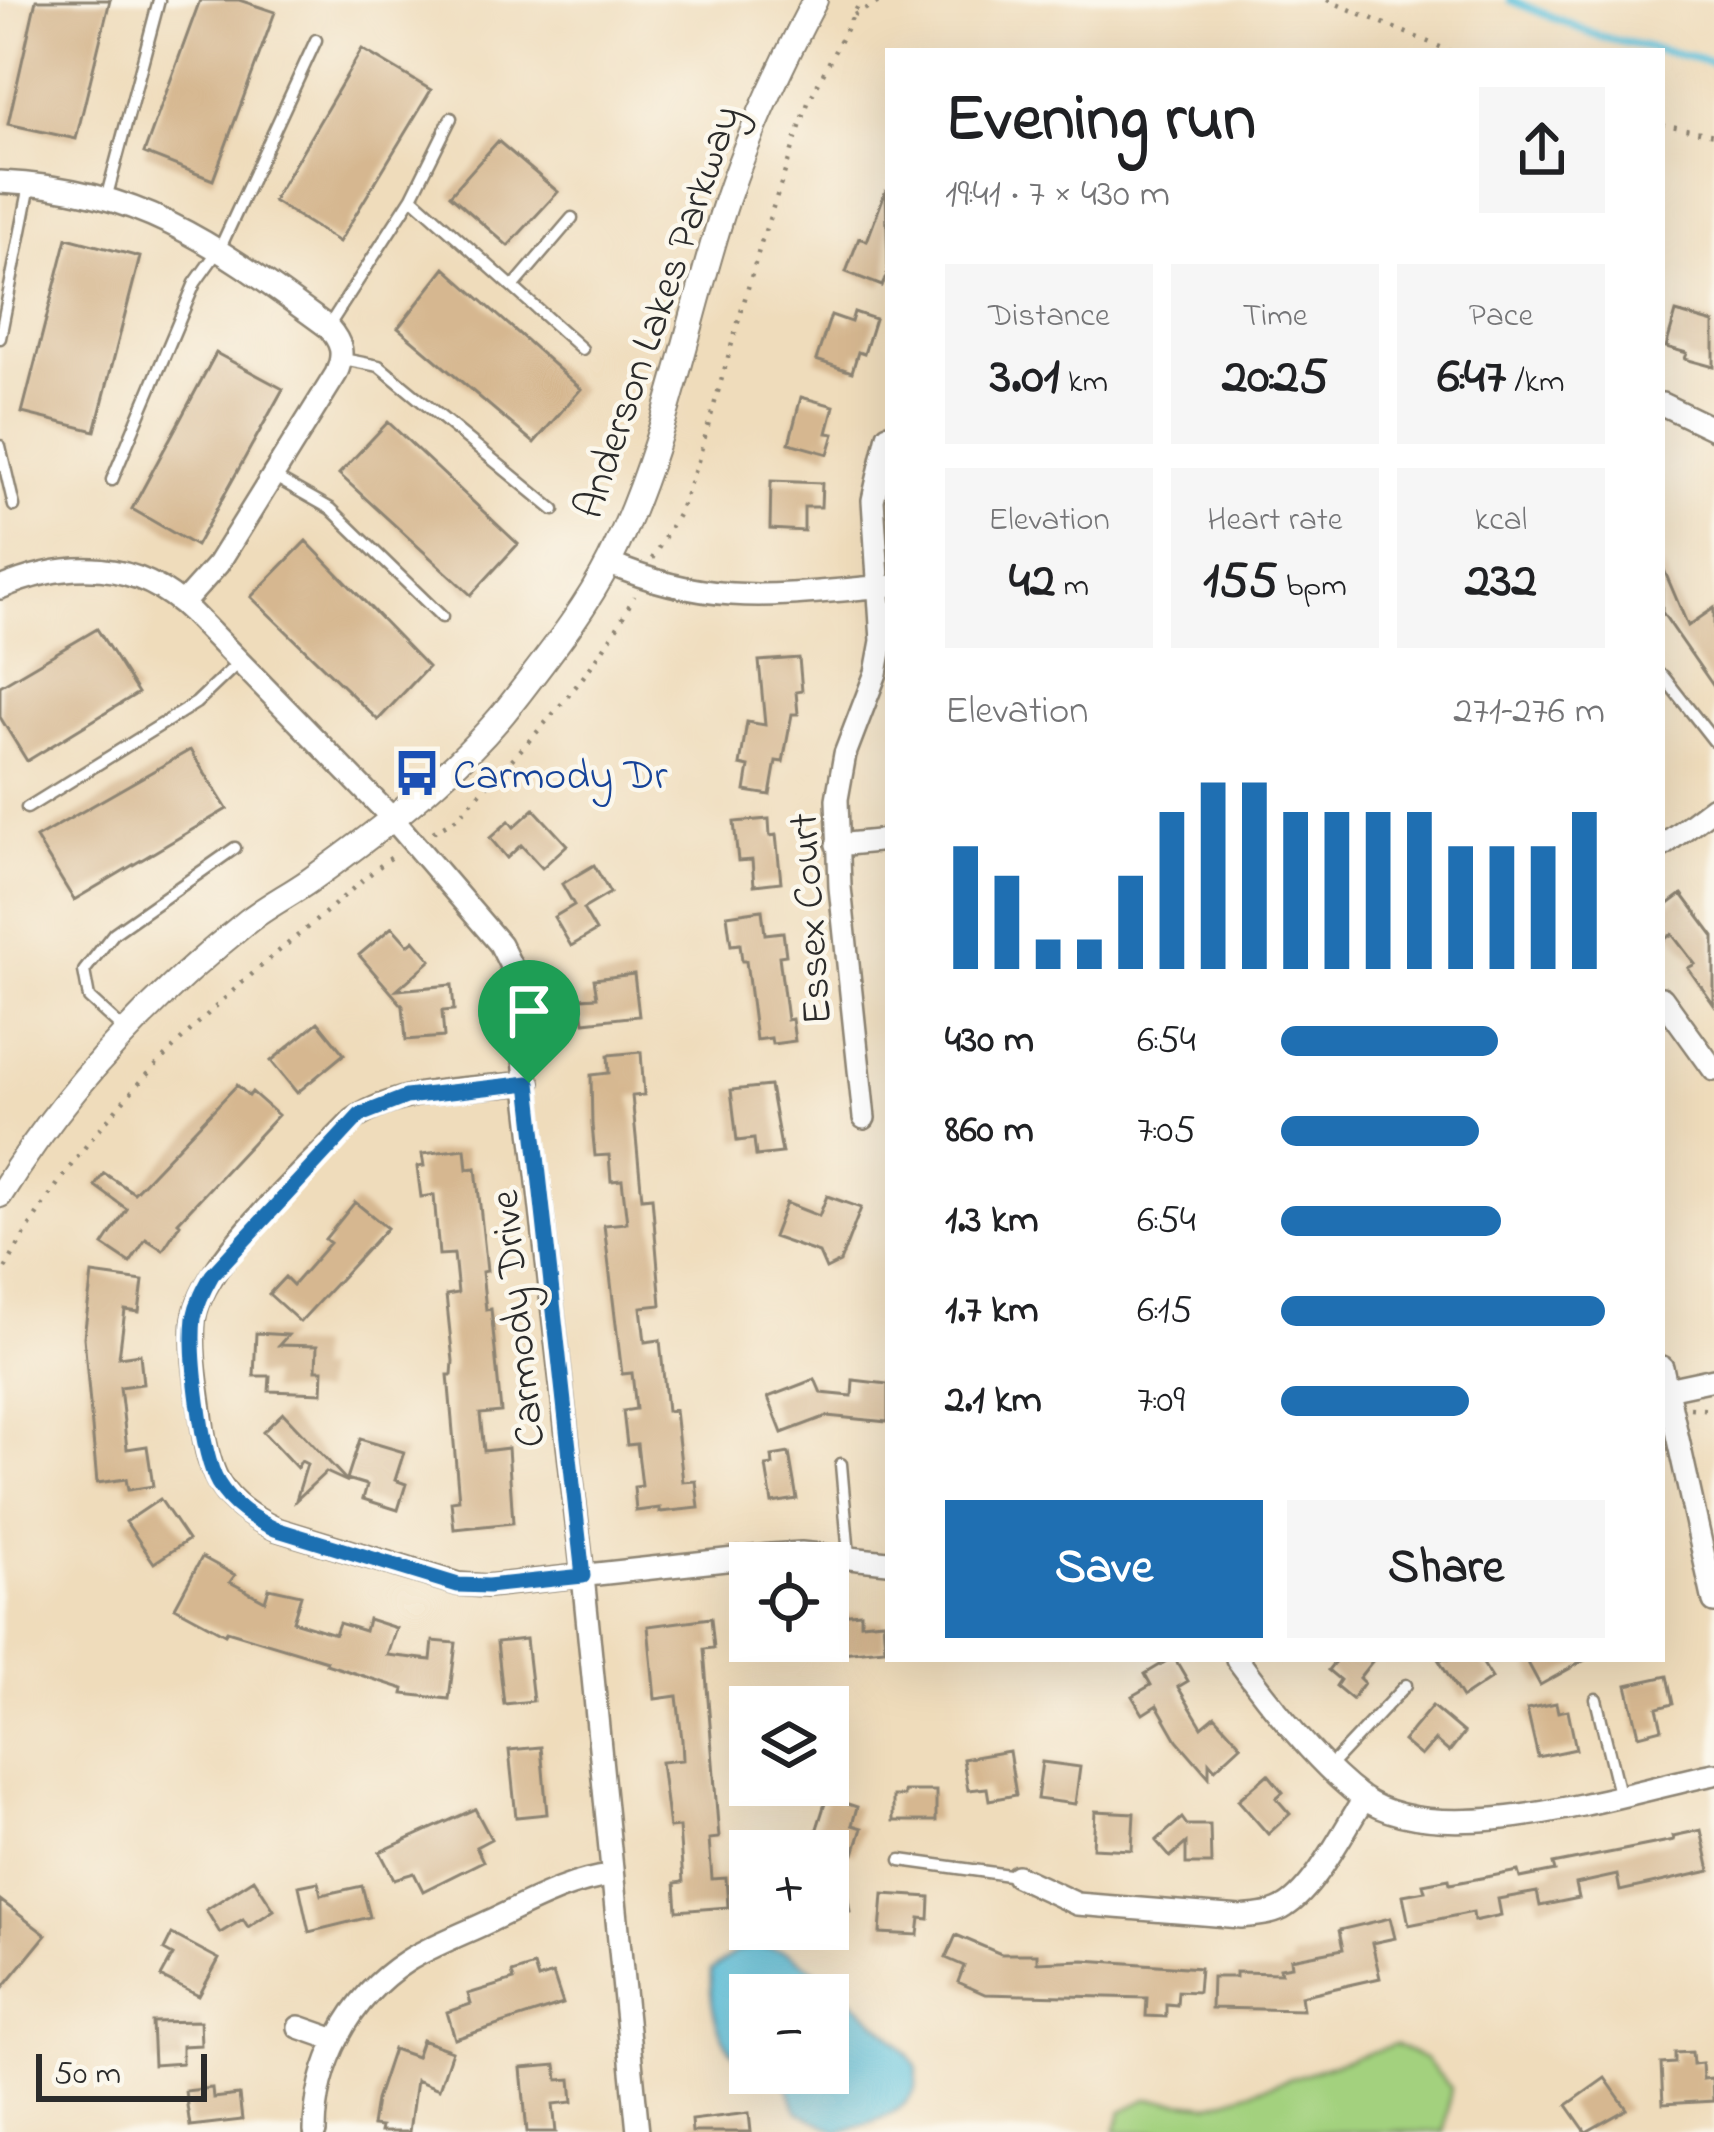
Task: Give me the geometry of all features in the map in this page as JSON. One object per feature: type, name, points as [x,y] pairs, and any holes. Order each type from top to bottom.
[{"type":"street","name":"Anderson Lakes Parkway","points":[[0,1195],[28,1150],[164,992],[252,918],[392,818],[463,756],[514,701],[562,637],[608,563],[665,423],[728,198],[783,61],[815,0]]},
{"type":"street","points":[[0,182],[30,184],[147,212],[220,248],[340,340],[344,359],[218,564],[182,604]]},
{"type":"street","points":[[1665,405],[1714,429]]},
{"type":"street","name":"Essex Court","points":[[864,1118],[837,845],[837,799],[845,754],[876,673],[882,641],[883,586],[873,500],[885,448]]},
{"type":"street","points":[[608,563],[642,578],[724,596],[767,597],[883,586]]},
{"type":"street","name":"Carmody Drive","points":[[0,588],[54,569],[91,567],[128,574],[163,589],[392,818],[500,944],[514,972],[583,1576],[638,2132]]},
{"type":"street","points":[[1665,845],[1714,807]]},
{"type":"street","points":[[837,845],[885,840]]},
{"type":"street","points":[[1665,1002],[1714,1070]]},
{"type":"street","points":[[529,1083],[406,1097],[385,1102],[353,1120],[212,1275],[194,1318],[211,1469],[220,1486],[250,1516],[275,1529],[453,1584],[488,1586],[729,1559]]},
{"type":"street","points":[[1714,1379],[1665,1378],[1714,1602]]},
{"type":"street","points":[[849,1559],[885,1562]]},
{"type":"street","points":[[1240,1662],[1329,1767],[1364,1799],[1432,1822],[1468,1823],[1714,1774]]},
{"type":"street","points":[[1017,1876],[1077,1904],[1265,1915],[1285,1908],[1303,1892],[1364,1799]]},
{"type":"street","points":[[315,2132],[320,2075],[336,2040],[376,1985],[407,1961],[554,1892],[610,1876]]},
{"type":"street","points":[[298,2027],[336,2040]]},
{"type":"lane","points":[[106,200],[159,0]]},
{"type":"lane","points":[[112,480],[195,283],[220,248],[316,40]]},
{"type":"lane","points":[[328,327],[412,197],[451,118]]},
{"type":"lane","points":[[0,338],[30,184]]},
{"type":"lane","points":[[412,197],[582,349]]},
{"type":"lane","points":[[513,286],[572,218]]},
{"type":"lane","points":[[344,359],[379,366],[554,510]]},
{"type":"lane","points":[[0,446],[14,506]]},
{"type":"lane","points":[[273,476],[332,509],[442,617]]},
{"type":"lane","points":[[27,808],[196,703],[238,663]]},
{"type":"lane","points":[[1665,679],[1714,741]]},
{"type":"lane","points":[[126,1032],[89,998],[83,971],[114,933],[235,848]]},
{"type":"lane","points":[[841,1464],[848,1542]]},
{"type":"lane","points":[[1329,1767],[1406,1685]]},
{"type":"lane","points":[[1596,1699],[1619,1794]]},
{"type":"lane","points":[[901,1860],[1017,1876]]},
{"type":"path","points":[[0,1280],[26,1229],[74,1158],[131,1091],[244,978],[411,844],[457,818],[575,690],[618,628],[679,513],[808,104],[861,0]]},
{"type":"path","points":[[854,15],[883,0]]},
{"type":"path","points":[[1328,0],[1443,48]]},
{"type":"path","points":[[1665,125],[1714,135]]},
{"type":"green space","points":[[1395,2044],[1426,2060],[1451,2088],[1444,2132],[1115,2132],[1122,2111],[1147,2099],[1209,2105]]},
{"type":"water","points":[[737,1951],[783,1951],[819,1974],[729,1974],[729,2047],[718,2025],[711,1970]]},
{"type":"water","points":[[849,1998],[897,2042],[917,2069],[910,2097],[882,2118],[838,2132],[797,2111],[791,2094],[849,2094]]},
{"type":"building","points":[[36,0],[110,0],[76,139],[8,124]]},
{"type":"building","points":[[200,0],[239,0],[275,12],[213,180],[144,153]]},
{"type":"building","points":[[362,49],[431,90],[339,242],[273,201]]},
{"type":"building","points":[[498,141],[558,192],[508,246],[450,195]]},
{"type":"building","points":[[885,193],[882,286],[846,272],[859,238],[867,241]]},
{"type":"building","points":[[67,238],[140,257],[95,431],[22,413]]},
{"type":"building","points":[[445,268],[581,389],[534,443],[398,328]]},
{"type":"building","points":[[854,312],[875,319],[864,354],[858,352],[852,372],[816,360],[831,315],[851,322]]},
{"type":"building","points":[[1676,312],[1714,323],[1714,367],[1685,359],[1687,353],[1666,347]]},
{"type":"building","points":[[216,353],[283,389],[196,546],[132,509]]},
{"type":"building","points":[[801,397],[834,406],[828,454],[789,443]]},
{"type":"building","points":[[388,422],[518,544],[471,595],[339,474]]},
{"type":"building","points":[[771,481],[822,483],[821,507],[804,507],[804,531],[770,529]]},
{"type":"building","points":[[306,541],[428,667],[378,720],[251,597]]},
{"type":"building","points":[[1665,572],[1688,626],[1714,608],[1714,687],[1665,616]]},
{"type":"building","points":[[97,629],[138,693],[27,761],[0,717],[0,686]]},
{"type":"building","points":[[799,658],[798,714],[792,714],[783,762],[776,761],[770,795],[745,791],[749,767],[740,765],[747,722],[765,725],[759,661]]},
{"type":"building","points":[[190,750],[227,809],[74,900],[36,838]]},
{"type":"building","points":[[534,809],[567,845],[542,868],[521,845],[507,858],[490,838],[509,821],[514,827]]},
{"type":"building","points":[[769,819],[770,836],[776,835],[781,882],[754,885],[752,860],[738,861],[734,822]]},
{"type":"building","points":[[594,865],[610,893],[583,909],[596,931],[571,946],[554,917],[574,905],[562,884]]},
{"type":"building","points":[[1682,894],[1714,937],[1714,1005],[1688,968],[1695,964],[1672,934],[1665,939],[1665,907]]},
{"type":"building","points":[[762,910],[765,934],[783,932],[786,955],[779,956],[787,1020],[792,1019],[795,1041],[756,1040],[746,961],[742,961],[740,944],[731,945],[727,915]]},
{"type":"building","points":[[392,927],[408,945],[414,940],[431,960],[397,990],[452,985],[454,1010],[442,1011],[444,1037],[406,1040],[403,1006],[359,955]]},
{"type":"building","points":[[634,974],[639,1016],[584,1022],[581,998],[597,997],[594,979]]},
{"type":"building","points":[[318,1022],[344,1054],[297,1093],[271,1061]]},
{"type":"building","points":[[641,1052],[644,1095],[632,1096],[642,1198],[652,1197],[661,1305],[641,1307],[645,1342],[660,1340],[667,1411],[675,1410],[683,1482],[696,1481],[699,1508],[660,1512],[660,1508],[636,1511],[634,1487],[642,1486],[637,1444],[627,1445],[623,1411],[636,1409],[632,1373],[622,1374],[604,1225],[627,1223],[622,1180],[611,1181],[609,1155],[595,1156],[592,1125],[591,1075],[609,1073],[608,1055]]},
{"type":"building","points":[[237,1085],[278,1115],[178,1222],[163,1250],[146,1239],[130,1263],[103,1245],[127,1209],[95,1186],[104,1173],[134,1193]]},
{"type":"building","points":[[770,1086],[782,1153],[756,1156],[754,1139],[737,1141],[731,1090]]},
{"type":"building","points":[[465,1149],[467,1169],[476,1168],[487,1271],[482,1272],[486,1310],[491,1309],[501,1412],[480,1414],[484,1451],[508,1448],[513,1523],[454,1529],[451,1501],[459,1500],[446,1295],[458,1293],[454,1254],[439,1255],[434,1195],[421,1197],[417,1167],[424,1166],[422,1154]]},
{"type":"building","points":[[827,1196],[861,1208],[840,1262],[826,1269],[819,1253],[773,1237],[786,1203],[819,1216]]},
{"type":"building","points":[[355,1202],[387,1228],[300,1322],[269,1294],[285,1277],[293,1285],[330,1243],[325,1239]]},
{"type":"building","points":[[92,1274],[143,1281],[139,1312],[125,1310],[119,1357],[140,1354],[143,1384],[120,1387],[127,1449],[147,1446],[153,1486],[128,1490],[126,1479],[97,1483],[84,1337]]},
{"type":"building","points":[[256,1333],[288,1335],[279,1345],[317,1346],[322,1393],[269,1391],[270,1376],[254,1376]]},
{"type":"building","points":[[815,1379],[821,1393],[852,1396],[853,1380],[885,1384],[885,1422],[827,1416],[782,1433],[768,1397]]},
{"type":"building","points":[[283,1413],[348,1482],[326,1472],[296,1500],[307,1464],[301,1461],[297,1468],[263,1432]]},
{"type":"building","points":[[360,1439],[404,1452],[395,1480],[406,1484],[398,1510],[363,1499],[367,1485],[347,1479]]},
{"type":"building","points":[[789,1453],[797,1499],[772,1503],[766,1466],[773,1465],[772,1456]]},
{"type":"building","points":[[160,1499],[188,1540],[154,1563],[126,1522]]},
{"type":"building","points":[[202,1557],[235,1575],[230,1582],[265,1601],[269,1588],[301,1595],[293,1621],[335,1634],[339,1623],[365,1631],[368,1619],[396,1628],[387,1655],[431,1660],[433,1641],[456,1643],[449,1699],[403,1694],[404,1689],[327,1661],[225,1634],[175,1607]]},
{"type":"building","points":[[861,1613],[861,1623],[883,1621],[885,1649],[849,1652],[849,1614]]},
{"type":"building","points":[[711,1618],[714,1648],[704,1649],[719,1838],[709,1839],[712,1879],[726,1878],[728,1907],[677,1911],[675,1883],[683,1882],[679,1827],[669,1828],[661,1762],[683,1760],[682,1740],[677,1696],[655,1699],[648,1626]]},
{"type":"building","points":[[526,1639],[533,1701],[504,1704],[497,1642]]},
{"type":"building","points":[[1165,1662],[1177,1662],[1188,1681],[1178,1687],[1202,1727],[1215,1716],[1241,1745],[1215,1769],[1209,1762],[1209,1777],[1177,1740],[1157,1705],[1143,1714],[1132,1696],[1151,1685],[1145,1674]]},
{"type":"building","points":[[1335,1662],[1372,1662],[1359,1678],[1364,1683],[1352,1699],[1336,1686],[1340,1680],[1328,1670]]},
{"type":"building","points":[[1440,1662],[1482,1662],[1492,1678],[1462,1698]]},
{"type":"building","points":[[1528,1662],[1582,1662],[1540,1685]]},
{"type":"building","points":[[1667,1676],[1673,1704],[1657,1708],[1662,1729],[1639,1735],[1627,1685]]},
{"type":"building","points":[[1556,1703],[1558,1712],[1568,1710],[1576,1749],[1538,1757],[1527,1709]]},
{"type":"building","points":[[1432,1706],[1464,1733],[1449,1752],[1435,1740],[1421,1756],[1403,1741]]},
{"type":"building","points":[[541,1747],[547,1814],[516,1817],[509,1750]]},
{"type":"building","points":[[1009,1751],[1016,1795],[989,1800],[987,1788],[968,1790],[963,1759]]},
{"type":"building","points":[[1042,1762],[1080,1767],[1075,1804],[1037,1799]]},
{"type":"building","points":[[1268,1774],[1283,1792],[1276,1798],[1290,1814],[1268,1834],[1238,1800]]},
{"type":"building","points":[[904,1791],[936,1791],[936,1821],[893,1821],[893,1796],[904,1796]]},
{"type":"building","points":[[824,1806],[857,1807],[852,1825],[862,1828],[854,1854],[849,1853],[849,1830],[816,1830]]},
{"type":"building","points":[[475,1809],[491,1839],[476,1847],[483,1861],[423,1891],[414,1873],[394,1879],[380,1852]]},
{"type":"building","points":[[1095,1811],[1134,1813],[1132,1850],[1093,1848]]},
{"type":"building","points":[[1182,1818],[1187,1825],[1210,1825],[1211,1864],[1186,1864],[1186,1843],[1170,1857],[1156,1841]]},
{"type":"building","points":[[1701,1830],[1710,1871],[1620,1891],[1617,1875],[1576,1884],[1579,1898],[1540,1906],[1537,1892],[1498,1899],[1501,1915],[1474,1921],[1473,1912],[1409,1925],[1403,1895],[1425,1891],[1423,1884],[1449,1879],[1450,1884],[1518,1871],[1520,1878],[1555,1871],[1553,1864],[1674,1840],[1673,1836]]},
{"type":"building","points":[[254,1879],[274,1910],[248,1927],[243,1919],[220,1933],[206,1910]]},
{"type":"building","points":[[318,1882],[321,1895],[362,1886],[370,1917],[309,1932],[299,1886]]},
{"type":"building","points":[[883,1894],[930,1897],[929,1919],[920,1918],[918,1935],[880,1933]]},
{"type":"building","points":[[0,1900],[46,1935],[0,1991]]},
{"type":"building","points":[[1390,1918],[1395,1938],[1372,1943],[1380,1978],[1301,1996],[1303,2010],[1211,2008],[1212,1977],[1236,1977],[1236,1972],[1281,1973],[1280,1968],[1292,1966],[1291,1959],[1343,1949],[1339,1930]]},
{"type":"building","points":[[172,1934],[219,1959],[199,1996],[161,1977],[173,1955],[164,1950]]},
{"type":"building","points":[[956,1935],[1001,1954],[1037,1954],[1037,1962],[1084,1960],[1200,1968],[1198,1992],[1178,1991],[1177,2005],[1166,2004],[1166,2017],[1146,2016],[1147,1998],[985,1994],[958,1982],[964,1966],[946,1958]]},
{"type":"building","points":[[534,1966],[538,1979],[553,1974],[563,2004],[455,2039],[447,2012],[471,2004],[468,1994],[514,1980],[512,1973]]},
{"type":"building","points":[[200,2021],[201,2045],[182,2046],[182,2063],[154,2065],[152,2022]]},
{"type":"building","points":[[422,2040],[452,2051],[439,2089],[416,2080],[409,2132],[380,2132],[381,2127],[372,2126],[376,2100],[393,2049],[416,2057]]},
{"type":"building","points":[[1692,2052],[1693,2064],[1702,2063],[1703,2079],[1712,2078],[1713,2101],[1663,2104],[1661,2064],[1675,2063],[1675,2053]]},
{"type":"building","points":[[556,2065],[558,2080],[571,2079],[573,2102],[553,2104],[556,2132],[527,2132],[521,2068]]},
{"type":"building","points":[[1605,2078],[1627,2109],[1586,2132],[1567,2105]]},
{"type":"building","points":[[212,2088],[213,2098],[239,2095],[242,2120],[190,2126],[185,2091]]},
{"type":"building","points":[[749,2113],[751,2132],[692,2132],[691,2120]]},
{"type":"waterway","points":[[1510,0],[1601,37],[1651,48]]},
{"type":"waterway","points":[[1665,51],[1714,62]]},
{"type":"place","name":"Carmody Dr","points":[[417,773]]},
{"type":"route","points":[[529,1083],[583,1576],[488,1586],[453,1584],[275,1529],[250,1516],[220,1486],[206,1450],[194,1318],[212,1275],[360,1115],[406,1097],[529,1083]]}]
